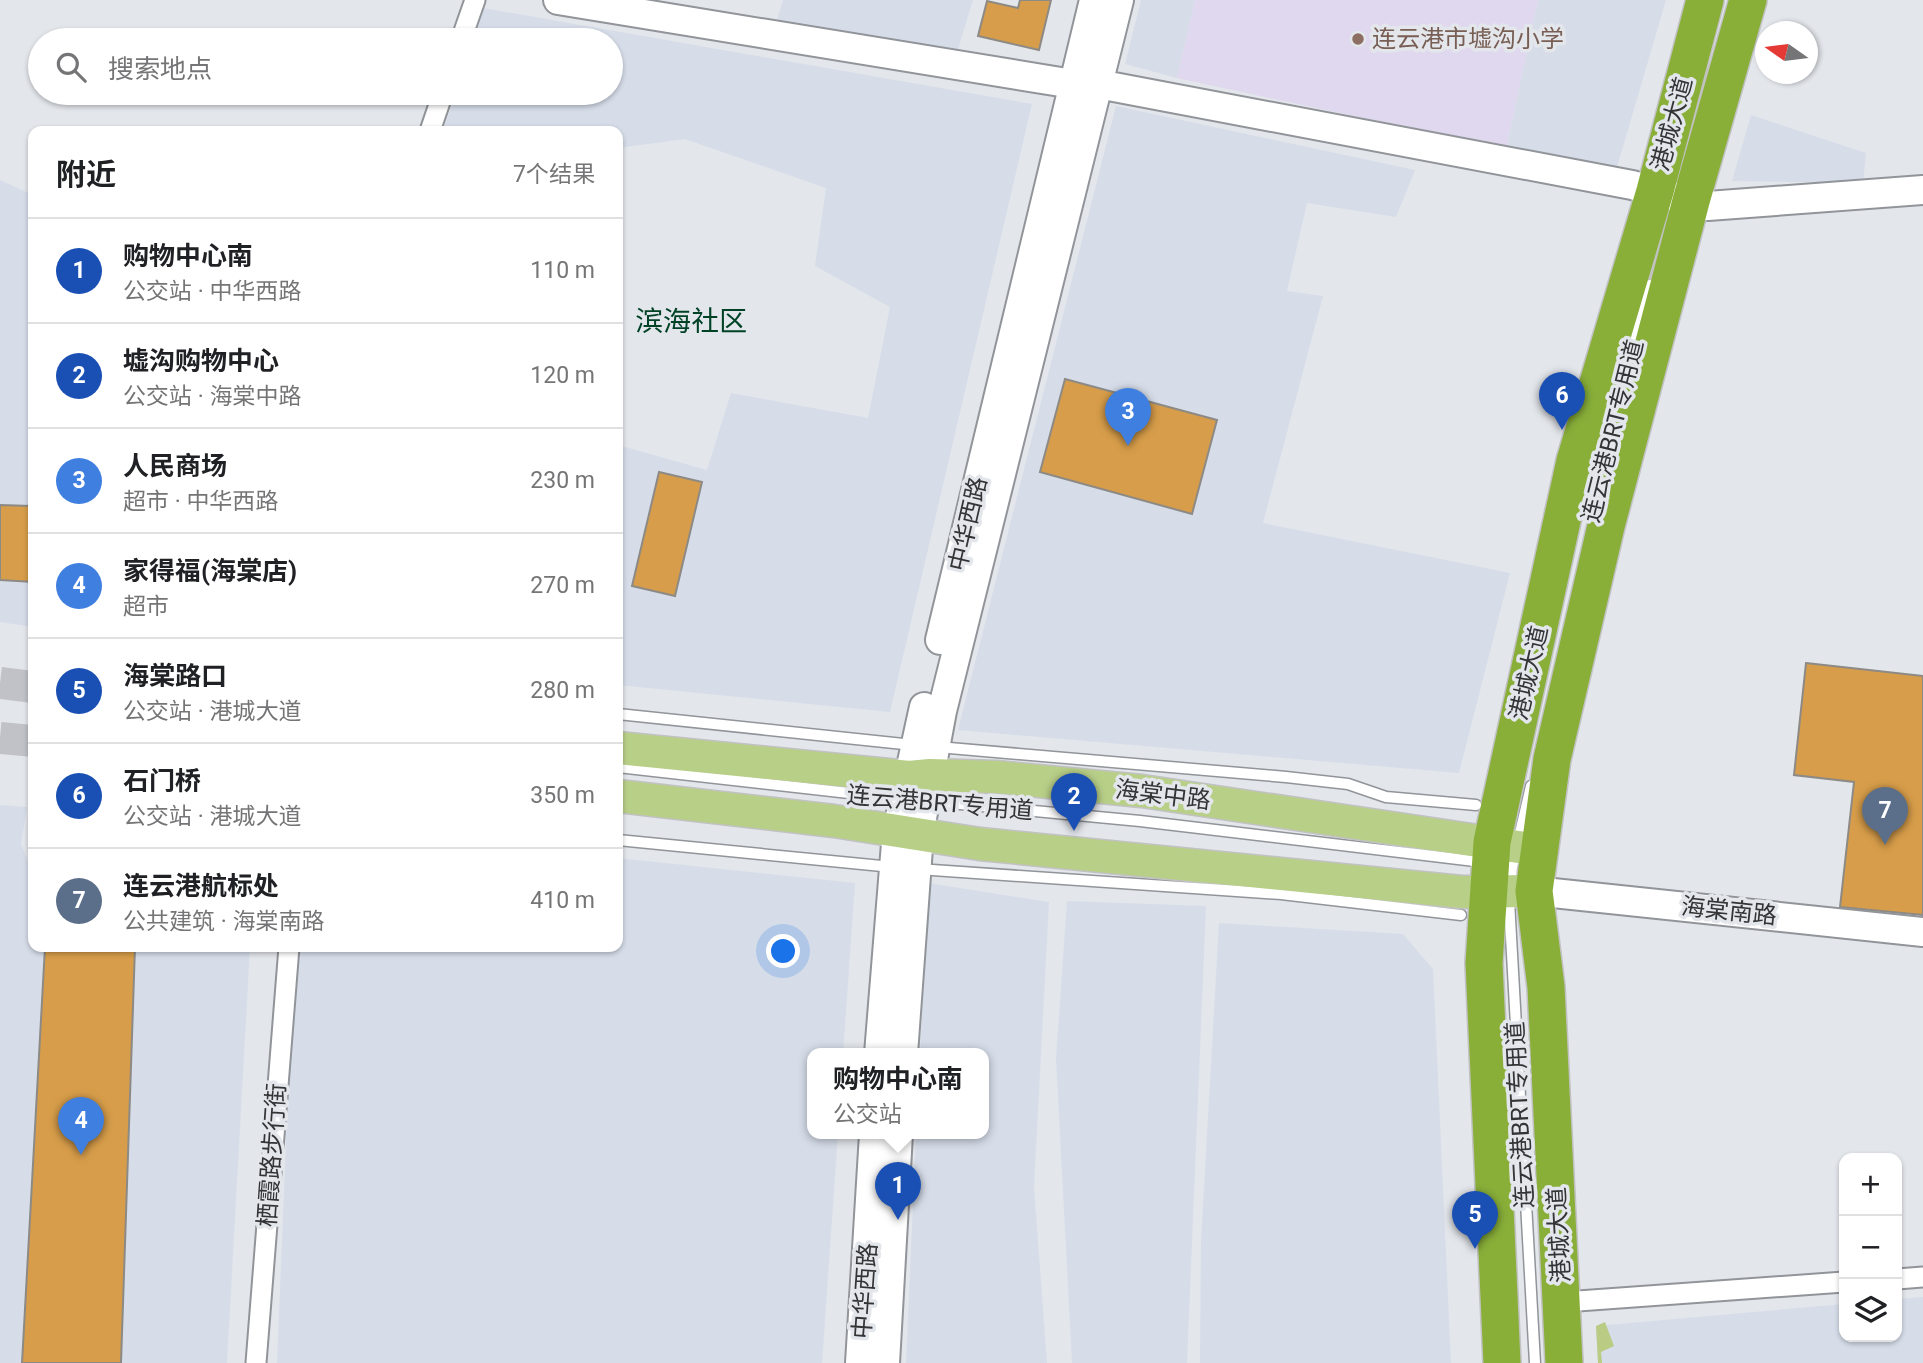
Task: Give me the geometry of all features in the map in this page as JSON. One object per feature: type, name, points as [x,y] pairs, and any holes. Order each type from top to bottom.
[{"type":"highway","name":"港城大道","points":[[1564,1363],[1546,988],[1505,873],[1552,759],[1675,196],[1704,0]]},
{"type":"highway","name":"港城大道","points":[[1502,1363],[1483,963],[1505,873],[1575,461],[1748,0]]},
{"type":"main road","points":[[558,0],[1085,84],[1675,196],[1708,206],[1923,190]]},
{"type":"main road","name":"中华西路","points":[[880,1048],[908,832],[1085,84],[1094,0]]},
{"type":"main road","points":[[1085,84],[1119,0]]},
{"type":"main road","name":"海棠中路","points":[[623,748],[920,774],[997,777],[1142,792],[1505,873]]},
{"type":"main road","points":[[623,797],[908,832],[980,844],[1505,873]]},
{"type":"main road","points":[[903,1048],[904,868]]},
{"type":"main road","name":"海棠南路","points":[[1505,873],[1923,932]]},
{"type":"main road","name":"中华西路","points":[[860,1363],[874,1139]]},
{"type":"main road","points":[[885,1363],[898,1139]]},
{"type":"street","points":[[465,28],[475,0]]},
{"type":"street","points":[[432,126],[439,105]]},
{"type":"street","name":"栖霞路步行街","points":[[256,1363],[289,952]]},
{"type":"street","points":[[1902,1279],[1923,1277]]},
{"type":"street","points":[[1578,1301],[1839,1282]]},
{"type":"lane","name":"连云港BRT专用道","points":[[1589,530],[1614,412],[1653,277]]},
{"type":"lane","points":[[623,715],[920,774],[1286,777],[1348,785],[1386,797],[1476,805]]},
{"type":"lane","name":"连云港BRT专用道","points":[[623,767],[920,774]]},
{"type":"lane","name":"连云港BRT专用道","points":[[1535,770],[1505,873],[1535,1363]]},
{"type":"lane","points":[[623,840],[904,868],[1281,894],[1505,873]]},
{"type":"shaded area","points":[[783,0],[973,0],[958,49],[776,23]]},
{"type":"shaded area","points":[[1141,0],[1195,0],[1177,78],[1125,64]]},
{"type":"shaded area","name":"连云港市墟沟小学","points":[[1195,0],[1538,0],[1506,149],[1177,78]]},
{"type":"shaded area","points":[[1538,0],[1666,0],[1615,174],[1506,149]]},
{"type":"shaded area","points":[[483,8],[597,28],[477,28]]},
{"type":"shaded area","points":[[623,32],[1032,104],[890,712],[623,685],[623,446],[707,470],[731,393],[868,418],[890,307],[815,266],[826,188],[685,139],[623,147],[623,126],[445,126],[452,105],[623,105]]},
{"type":"shaded area","points":[[1116,106],[1415,170],[1396,217],[1307,203],[1287,291],[1323,296],[1263,523],[1510,573],[1459,773],[958,730]]},
{"type":"shaded area","points":[[1751,115],[1866,153],[1863,183],[1732,181]]},
{"type":"shaded area","points":[[0,180],[28,193],[28,626],[0,622]]},
{"type":"shaded area","points":[[0,805],[27,807],[21,844],[28,861],[28,952],[45,952],[22,1363],[0,1363]]},
{"type":"shaded area","points":[[623,859],[855,883],[843,1048],[807,1048],[807,1139],[838,1139],[822,1363],[277,1363],[294,952],[623,952]]},
{"type":"shaded area","points":[[928,883],[1049,902],[1034,1187],[1047,1363],[906,1363],[916,1139],[989,1139],[989,1048],[920,1048]]},
{"type":"shaded area","points":[[1067,901],[1206,906],[1187,1363],[1072,1363],[1056,1059]]},
{"type":"shaded area","points":[[1219,923],[1403,934],[1433,969],[1451,1363],[1200,1363],[1201,1240]]},
{"type":"shaded area","points":[[135,952],[250,952],[227,1363],[121,1363]]},
{"type":"shaded area","points":[[1923,1297],[1923,1363],[1598,1363],[1596,1326],[1839,1304],[1839,1342],[1902,1342],[1902,1299]]},
{"type":"green space","points":[[1605,1322],[1614,1346],[1601,1352],[1602,1363],[1598,1363],[1596,1326]]},
{"type":"building","points":[[1020,0],[1051,0],[1039,50],[978,36],[987,1],[1018,8]]},
{"type":"building","points":[[1065,379],[1217,420],[1192,514],[1040,472]]},
{"type":"building","points":[[659,472],[702,482],[675,596],[632,586]]},
{"type":"building","points":[[0,505],[28,506],[28,582],[0,580]]},
{"type":"building","points":[[1806,663],[1923,676],[1923,915],[1840,907],[1854,782],[1794,775]]},
{"type":"building","points":[[45,952],[135,952],[121,1363],[22,1363]]},
{"type":"tunnel","points":[[0,683],[28,686]]},
{"type":"tunnel","points":[[0,738],[28,741]]},
{"type":"place","name":"连云港市墟沟小学","points":[[1358,39]]},
{"type":"place","name":"石门桥","points":[[1562,430]]},
{"type":"place","name":"人民商场","points":[[1128,446]]},
{"type":"place","name":"墟沟购物中心","points":[[1074,831]]},
{"type":"place","name":"连云港航标处","points":[[1885,845]]},
{"type":"place","name":"家得福(海棠店)","points":[[81,1155]]},
{"type":"place","name":"购物中心南","points":[[898,1220]]},
{"type":"place","name":"海棠路口","points":[[1475,1249]]},
{"type":"district","name":"滨海社区","points":[[691,321]]}]
